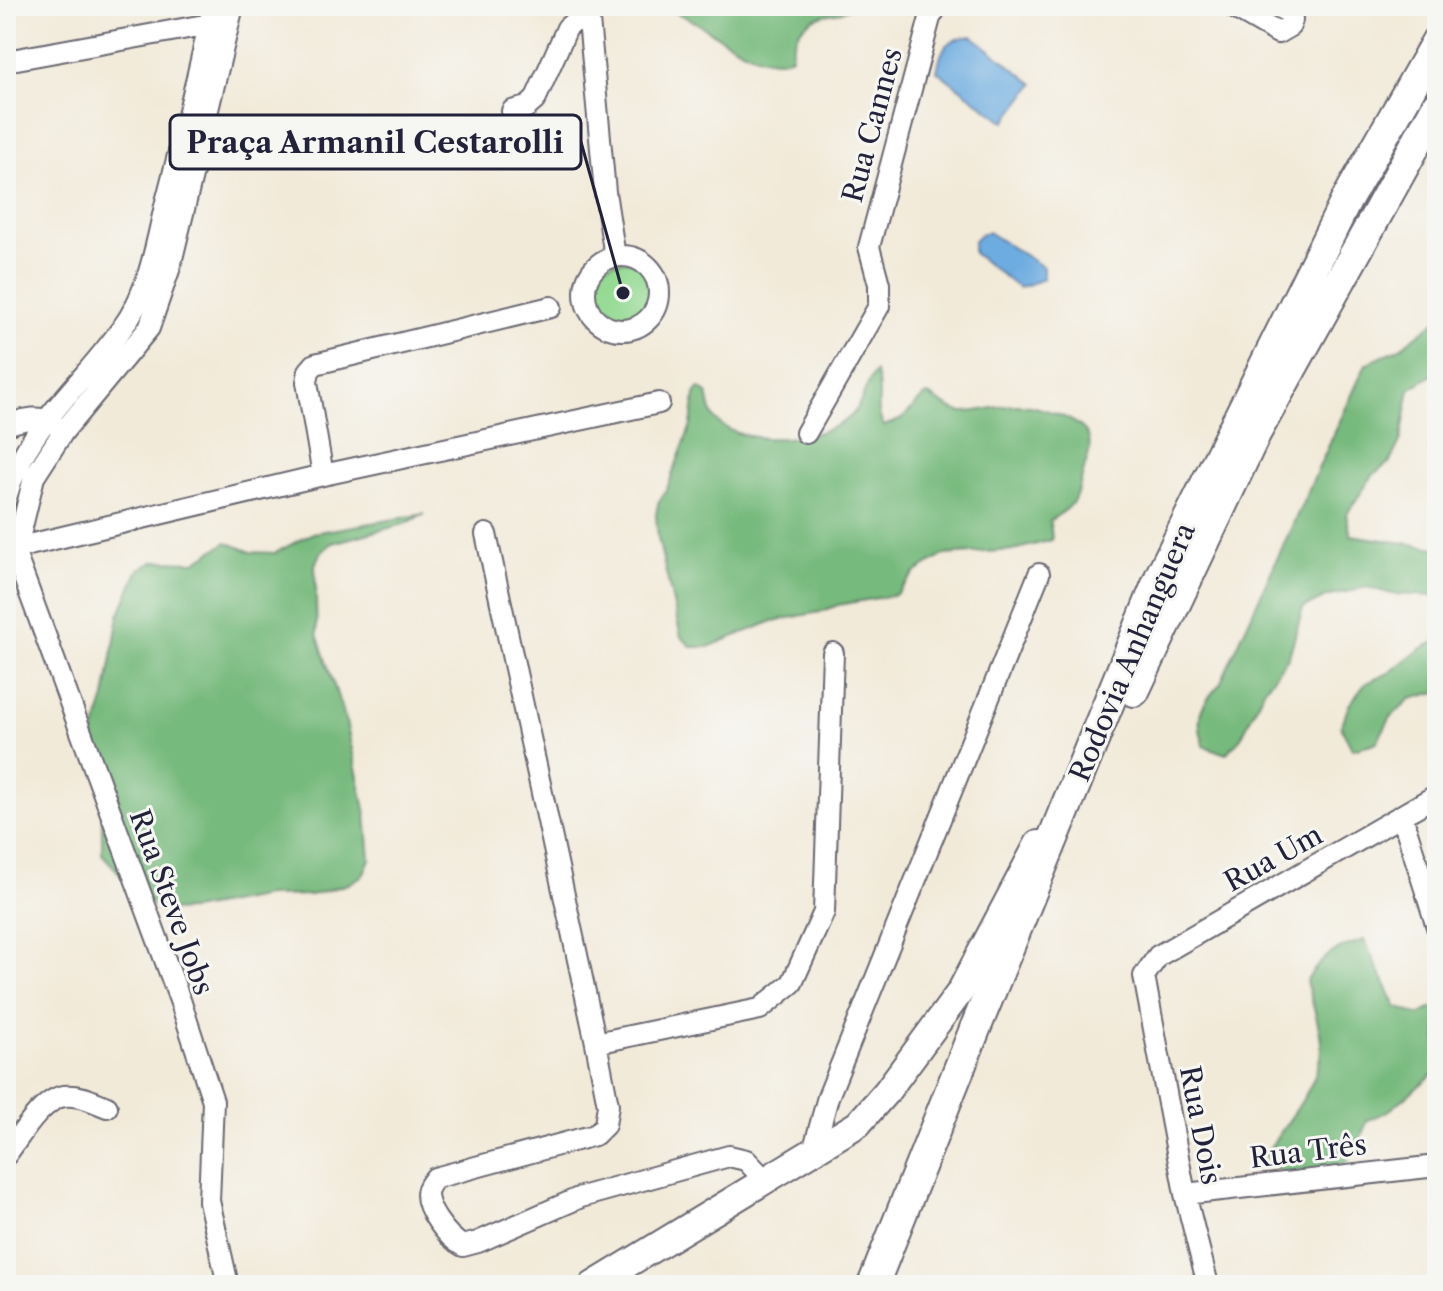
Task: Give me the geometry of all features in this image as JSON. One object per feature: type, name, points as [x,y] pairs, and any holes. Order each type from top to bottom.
[{"type":"highway","name":"Rodovia Anhanguera","points":[[873,1285],[980,1014],[1161,575],[1346,201],[1437,41]]},
{"type":"highway","name":"Rodovia Anhanguera","points":[[892,1285],[989,1035],[1109,745],[1255,434],[1437,106]]},
{"type":"main road","points":[[593,1285],[858,1124],[887,1091],[960,992],[1093,740]]},
{"type":"street","points":[[1231,6],[1278,33],[1290,26],[1292,20],[1290,13],[1275,6]]},
{"type":"street","points":[[512,111],[527,107],[535,100],[567,28],[590,7]]},
{"type":"street","points":[[590,7],[605,192],[615,257]]},
{"type":"street","name":"Rua Cannes","points":[[806,433],[879,306],[879,284],[869,247],[933,9]]},
{"type":"street","points":[[6,61],[221,14],[170,267],[149,328],[13,471],[6,498]]},
{"type":"street","points":[[323,475],[307,382],[309,371],[315,364],[551,307]]},
{"type":"street","points":[[8,540],[659,403]]},
{"type":"street","points":[[6,425],[30,418],[55,425]]},
{"type":"street","points":[[8,540],[21,531],[34,477],[55,425]]},
{"type":"street","points":[[486,534],[608,1105],[605,1125],[595,1135],[435,1178],[427,1190],[428,1204],[450,1239],[463,1246],[581,1197],[729,1156],[746,1160],[766,1181]]},
{"type":"street","name":"Rua Steve Jobs","points":[[8,540],[181,1003],[213,1101],[209,1201],[228,1285]]},
{"type":"street","points":[[813,1152],[828,1097],[1039,574]]},
{"type":"street","points":[[596,1043],[760,1009],[792,983],[824,912],[833,653]]},
{"type":"street","name":"Rua Um","points":[[1144,976],[1158,956],[1437,795]]},
{"type":"street","points":[[1402,816],[1437,927]]},
{"type":"street","name":"Rua Dois","points":[[1144,976],[1185,1194],[1208,1285]]},
{"type":"street","points":[[6,1155],[40,1110],[61,1096],[84,1098],[107,1107]]},
{"type":"street","name":"Rua Três","points":[[1185,1194],[1437,1166]]},
{"type":"green space","points":[[661,6],[852,6],[808,22],[793,44],[791,57],[780,60],[742,50]]},
{"type":"green space","points":[[623,261],[636,263],[646,271],[654,281],[654,307],[646,317],[636,325],[623,327],[610,325],[600,317],[592,307],[590,294],[592,281],[600,271],[610,263]]},
{"type":"green space","points":[[1437,320],[1437,372],[1410,389],[1401,439],[1390,462],[1373,475],[1346,515],[1351,535],[1437,548],[1437,596],[1392,594],[1367,587],[1326,597],[1303,608],[1289,656],[1264,690],[1241,738],[1226,754],[1204,746],[1200,727],[1203,706],[1220,684],[1366,364],[1400,348]]},
{"type":"green space","points":[[875,372],[879,385],[879,413],[884,426],[902,419],[928,395],[961,412],[1010,405],[1034,407],[1067,418],[1084,430],[1090,448],[1080,485],[1071,504],[1050,520],[1052,540],[1014,550],[944,555],[916,572],[895,595],[773,621],[708,647],[692,647],[681,637],[658,538],[656,515],[691,425],[695,394],[699,388],[707,393],[713,416],[731,430],[747,436],[786,438],[824,431],[840,424],[859,405]]},
{"type":"green space","points":[[425,514],[404,524],[332,543],[320,553],[315,565],[317,634],[346,722],[366,814],[370,859],[363,875],[348,884],[311,895],[267,896],[192,910],[163,911],[144,900],[102,854],[102,795],[92,738],[105,698],[119,615],[139,569],[156,561],[195,562],[227,542],[251,552],[275,553],[313,533]]},
{"type":"green space","points":[[1437,641],[1437,692],[1410,699],[1391,717],[1376,743],[1352,749],[1341,727],[1349,705],[1366,683],[1389,673],[1422,648]]},
{"type":"green space","points":[[1364,940],[1396,1007],[1418,1015],[1437,1006],[1437,1071],[1390,1110],[1367,1121],[1357,1147],[1345,1162],[1310,1177],[1294,1178],[1279,1171],[1265,1155],[1309,1088],[1320,1058],[1319,1028],[1306,981],[1330,954]]},
{"type":"water","points":[[972,36],[1034,84],[1005,122],[937,71],[947,45],[956,39]]},
{"type":"water","points":[[988,232],[1043,267],[1043,279],[1019,288],[973,253],[973,242],[979,235]]},
{"type":"place","name":"Praça Armanil Cestarolli","points":[[623,293]]}]
